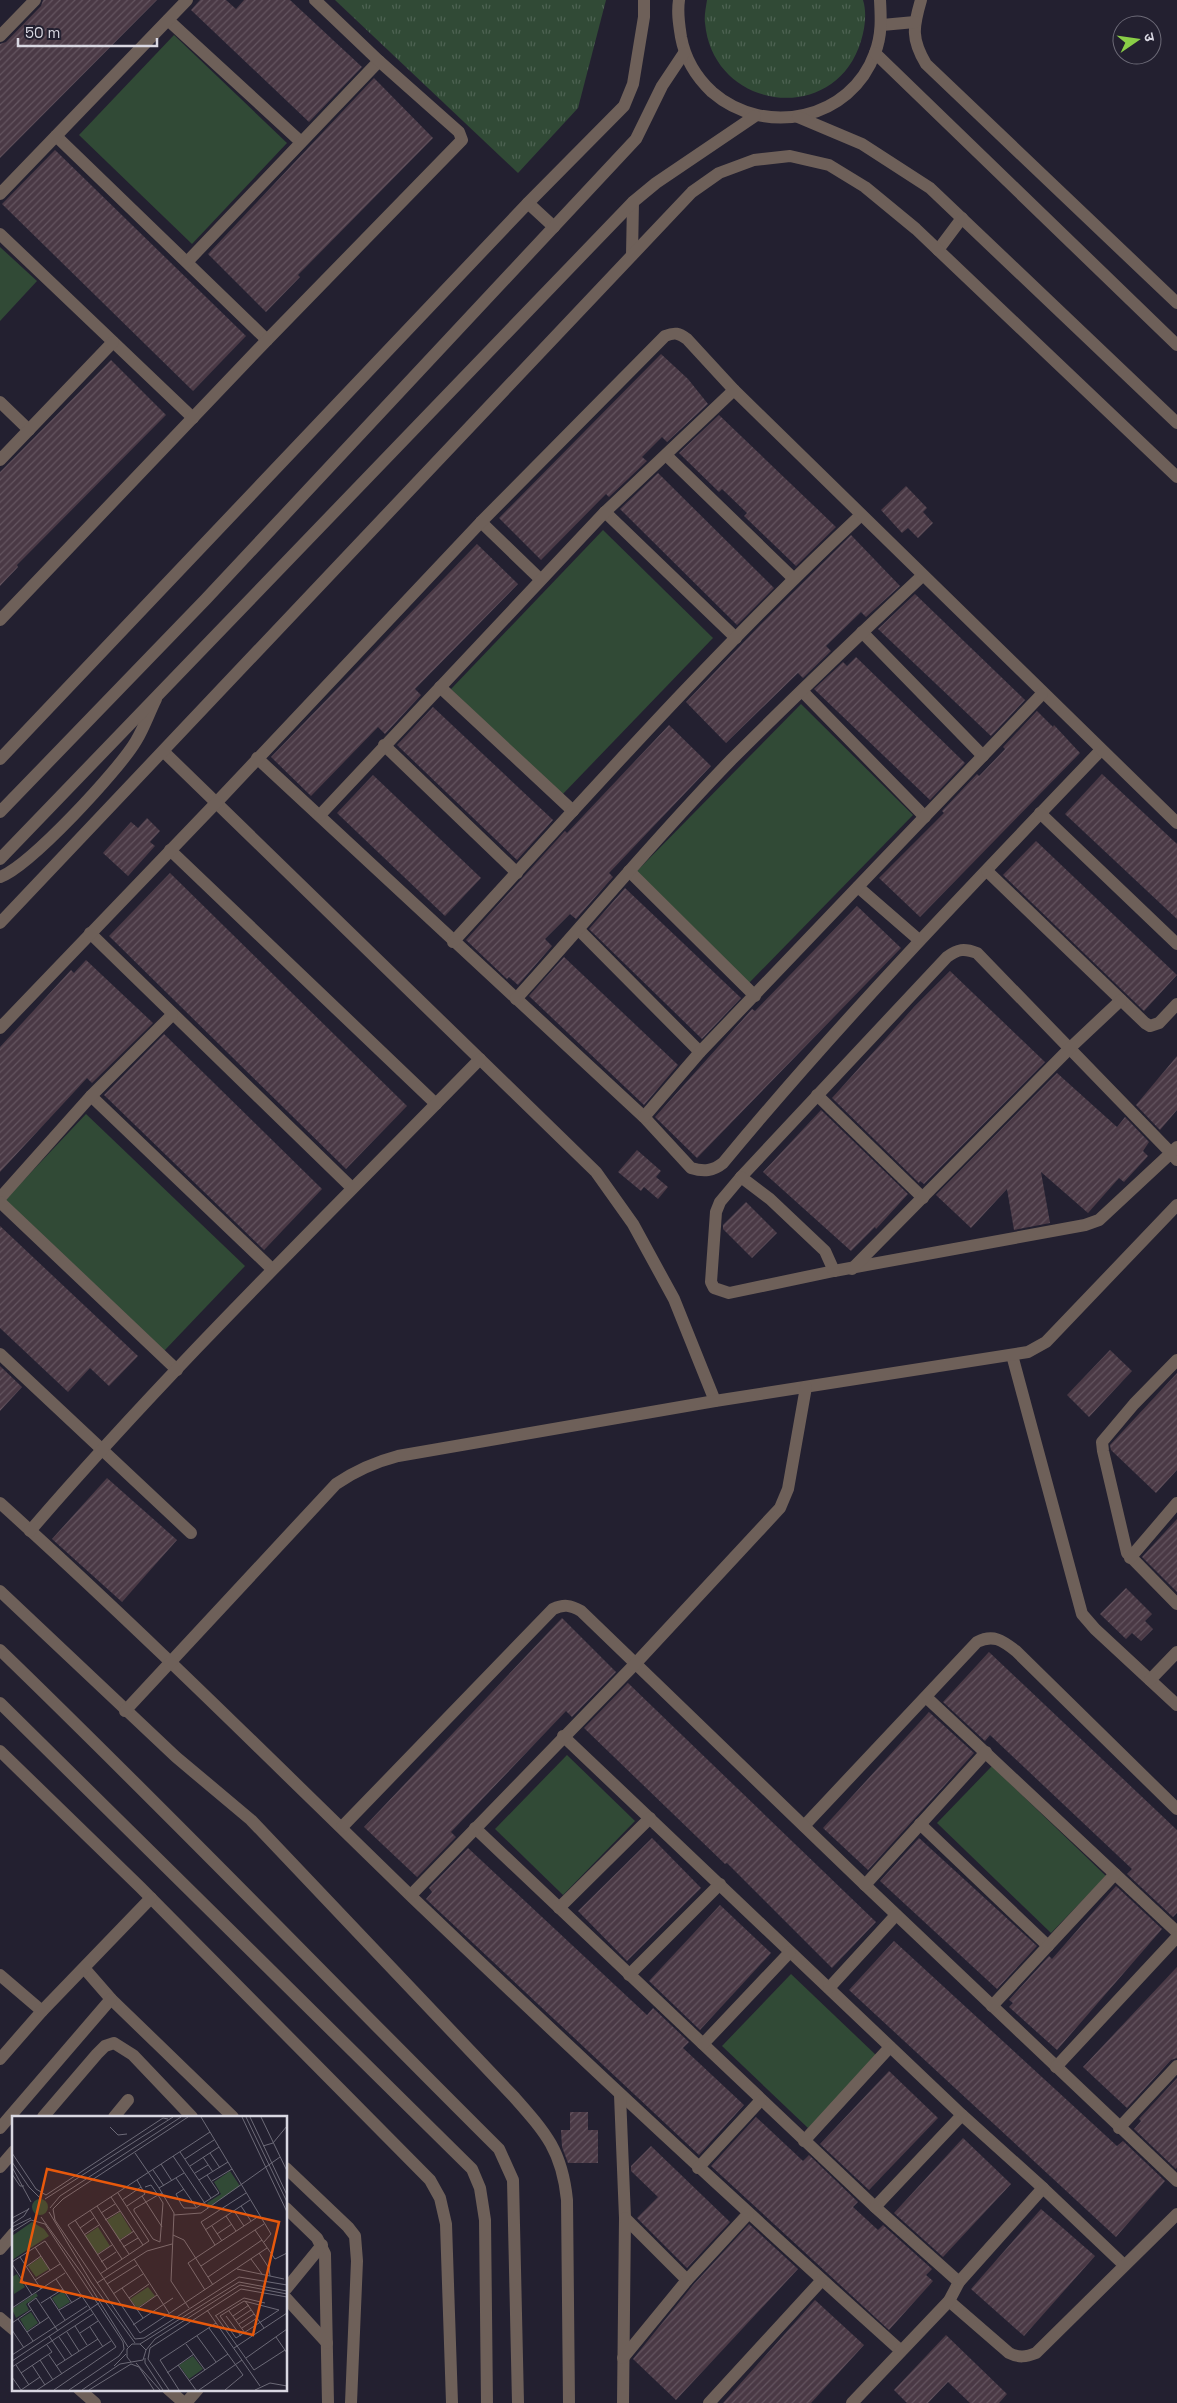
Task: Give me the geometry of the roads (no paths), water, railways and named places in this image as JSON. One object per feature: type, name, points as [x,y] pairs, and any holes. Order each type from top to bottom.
[{"type":"street","points":[[0,36],[35,0]]},
{"type":"street","points":[[0,194],[187,0]]},
{"type":"street","points":[[0,620],[267,340],[462,140],[459,132],[379,61],[315,0]]},
{"type":"street","points":[[0,759],[528,203],[624,106],[632,84],[644,17],[644,0]]},
{"type":"street","points":[[676,4],[684,53],[700,81],[725,103],[755,116],[776,119],[798,117],[823,109],[845,95],[863,76],[875,53],[882,25],[880,0]]},
{"type":"street","points":[[921,0],[914,22],[914,40],[926,64],[1177,303]]},
{"type":"street","points":[[168,20],[302,142]]},
{"type":"street","points":[[882,25],[914,22]]},
{"type":"street","points":[[0,812],[206,599],[636,139],[662,86],[684,53]]},
{"type":"street","points":[[875,53],[1177,345]]},
{"type":"street","points":[[187,262],[379,61]]},
{"type":"street","points":[[0,859],[633,202],[656,183],[755,116]]},
{"type":"street","points":[[798,117],[862,144],[930,188],[1177,423]]},
{"type":"street","points":[[56,136],[267,340]]},
{"type":"street","points":[[0,923],[164,752],[692,192],[718,173],[754,160],[790,156],[828,165],[865,187],[938,250],[1177,477]]},
{"type":"street","points":[[632,255],[633,202]]},
{"type":"street","points":[[528,203],[554,227]]},
{"type":"street","points":[[938,250],[962,218]]},
{"type":"street","points":[[0,234],[193,418]]},
{"type":"street","points":[[0,1028],[216,803],[481,522],[665,336],[679,334],[687,339],[734,390],[922,576],[1177,823]]},
{"type":"street","points":[[0,460],[113,342]]},
{"type":"street","points":[[320,815],[540,579],[606,512],[734,390]]},
{"type":"street","points":[[0,402],[29,430]]},
{"type":"street","points":[[666,456],[794,578]]},
{"type":"street","points":[[606,512],[736,638]]},
{"type":"street","points":[[453,942],[736,638],[794,578],[861,515]]},
{"type":"street","points":[[481,522],[540,579]]},
{"type":"street","points":[[516,999],[579,930],[629,871],[731,761],[862,632],[922,576]]},
{"type":"street","points":[[862,632],[983,756]]},
{"type":"street","points":[[440,687],[573,811]]},
{"type":"street","points":[[802,691],[925,817]]},
{"type":"street","points":[[0,877],[9,874],[38,849],[90,798],[136,741],[159,692]]},
{"type":"street","points":[[644,1118],[700,1052],[1042,694]]},
{"type":"street","points":[[384,745],[516,873]]},
{"type":"street","points":[[257,758],[644,1118],[691,1168],[700,1171],[716,1169],[796,1075],[919,940],[1101,750]]},
{"type":"street","points":[[164,752],[596,1172],[633,1224],[674,1299],[715,1402]]},
{"type":"street","points":[[1040,813],[1177,944]]},
{"type":"street","points":[[170,850],[436,1104]]},
{"type":"street","points":[[629,871],[755,996]]},
{"type":"street","points":[[987,871],[1150,1026],[1160,1023],[1177,1004]]},
{"type":"street","points":[[858,887],[919,940]]},
{"type":"street","points":[[579,930],[700,1052]]},
{"type":"street","points":[[90,933],[352,1188]]},
{"type":"street","points":[[967,949],[977,952],[1175,1153],[1099,1220],[1085,1225],[834,1271],[729,1293],[714,1288],[711,1275],[716,1212],[720,1202],[817,1095],[942,961],[956,950],[967,949]]},
{"type":"street","points":[[852,1269],[1070,1048],[1121,1000]]},
{"type":"street","points":[[0,1198],[91,1096],[172,1014]]},
{"type":"street","points":[[30,1530],[101,1448],[272,1269],[480,1059]]},
{"type":"street","points":[[817,1095],[923,1198]]},
{"type":"street","points":[[91,1096],[272,1269]]},
{"type":"street","points":[[741,1177],[770,1199],[825,1251],[834,1271]]},
{"type":"street","points":[[0,1202],[177,1370]]},
{"type":"street","points":[[125,1711],[336,1484],[352,1473],[379,1461],[398,1456],[715,1402],[1028,1352],[1046,1342],[1177,1205]]},
{"type":"street","points":[[0,1354],[191,1533]]},
{"type":"street","points":[[1012,1355],[1079,1606],[1086,1620],[1177,1705]]},
{"type":"street","points":[[1177,1360],[1134,1404],[1102,1442],[1102,1452],[1130,1558],[1177,1604]]},
{"type":"street","points":[[411,1895],[563,1736],[636,1663],[780,1508],[788,1489],[806,1387]]},
{"type":"street","points":[[0,1503],[170,1662],[620,2095],[748,2214],[900,2350]]},
{"type":"street","points":[[1130,1558],[1177,1503]]},
{"type":"street","points":[[0,1592],[125,1711],[251,1820],[515,2098],[551,2140],[562,2169],[567,2200],[569,2403]]},
{"type":"street","points":[[342,1827],[553,1609],[561,1606],[571,1606],[581,1611],[636,1663],[896,1915],[1177,2181]]},
{"type":"street","points":[[804,1826],[977,1642],[985,1638],[995,1637],[1016,1651],[1177,1809]]},
{"type":"street","points":[[0,1650],[103,1750],[338,1990],[499,2149],[513,2180],[518,2403]]},
{"type":"street","points":[[1150,1680],[1177,1652]]},
{"type":"street","points":[[926,1697],[1177,1932]]},
{"type":"street","points":[[0,1703],[472,2169],[480,2188],[484,2220],[487,2403]]},
{"type":"street","points":[[563,1736],[890,2047],[1124,2265]]},
{"type":"street","points":[[0,1751],[151,1898],[430,2180],[440,2198],[446,2224],[452,2403]]},
{"type":"street","points":[[865,1885],[986,1752]]},
{"type":"street","points":[[559,1908],[650,1818]]},
{"type":"street","points":[[920,1824],[1048,1946]]},
{"type":"street","points":[[475,1828],[874,2207],[959,2282]]},
{"type":"street","points":[[992,2006],[1115,1874]]},
{"type":"street","points":[[629,1975],[720,1884]]},
{"type":"street","points":[[0,2059],[42,2011],[151,1898]]},
{"type":"street","points":[[829,1988],[896,1915]]},
{"type":"street","points":[[1056,2067],[1177,1937]]},
{"type":"street","points":[[703,2044],[790,1952]]},
{"type":"street","points":[[84,1968],[112,1999],[233,2116]]},
{"type":"street","points":[[0,1975],[42,2011]]},
{"type":"street","points":[[0,2128],[112,1999]]},
{"type":"street","points":[[44,2116],[97,2054],[105,2046],[114,2043],[133,2055],[190,2116]]},
{"type":"street","points":[[804,2140],[890,2047]]},
{"type":"street","points":[[1120,2128],[1177,2066]]},
{"type":"street","points":[[620,2095],[625,2218],[623,2403]]},
{"type":"street","points":[[115,2116],[128,2100]]},
{"type":"street","points":[[698,2168],[761,2100]]},
{"type":"street","points":[[874,2207],[962,2114]]},
{"type":"street","points":[[0,2167],[12,2153]]},
{"type":"street","points":[[288,2170],[355,2236],[357,2261],[351,2403]]},
{"type":"street","points":[[852,2403],[900,2350],[949,2301],[959,2282],[1043,2188]]},
{"type":"street","points":[[288,2210],[322,2245],[326,2264],[328,2403]]},
{"type":"street","points":[[623,2358],[687,2280],[748,2214]]},
{"type":"street","points":[[949,2301],[1009,2353],[1018,2357],[1036,2353],[1177,2214]]},
{"type":"street","points":[[625,2218],[687,2280]]},
{"type":"street","points":[[0,2249],[12,2235]]},
{"type":"street","points":[[288,2287],[322,2245]]},
{"type":"street","points":[[710,2403],[822,2280]]},
{"type":"street","points":[[288,2300],[327,2343]]},
{"type":"street","points":[[80,2390],[95,2403]]},
{"type":"street","points":[[169,2390],[185,2403],[197,2390]]}]
